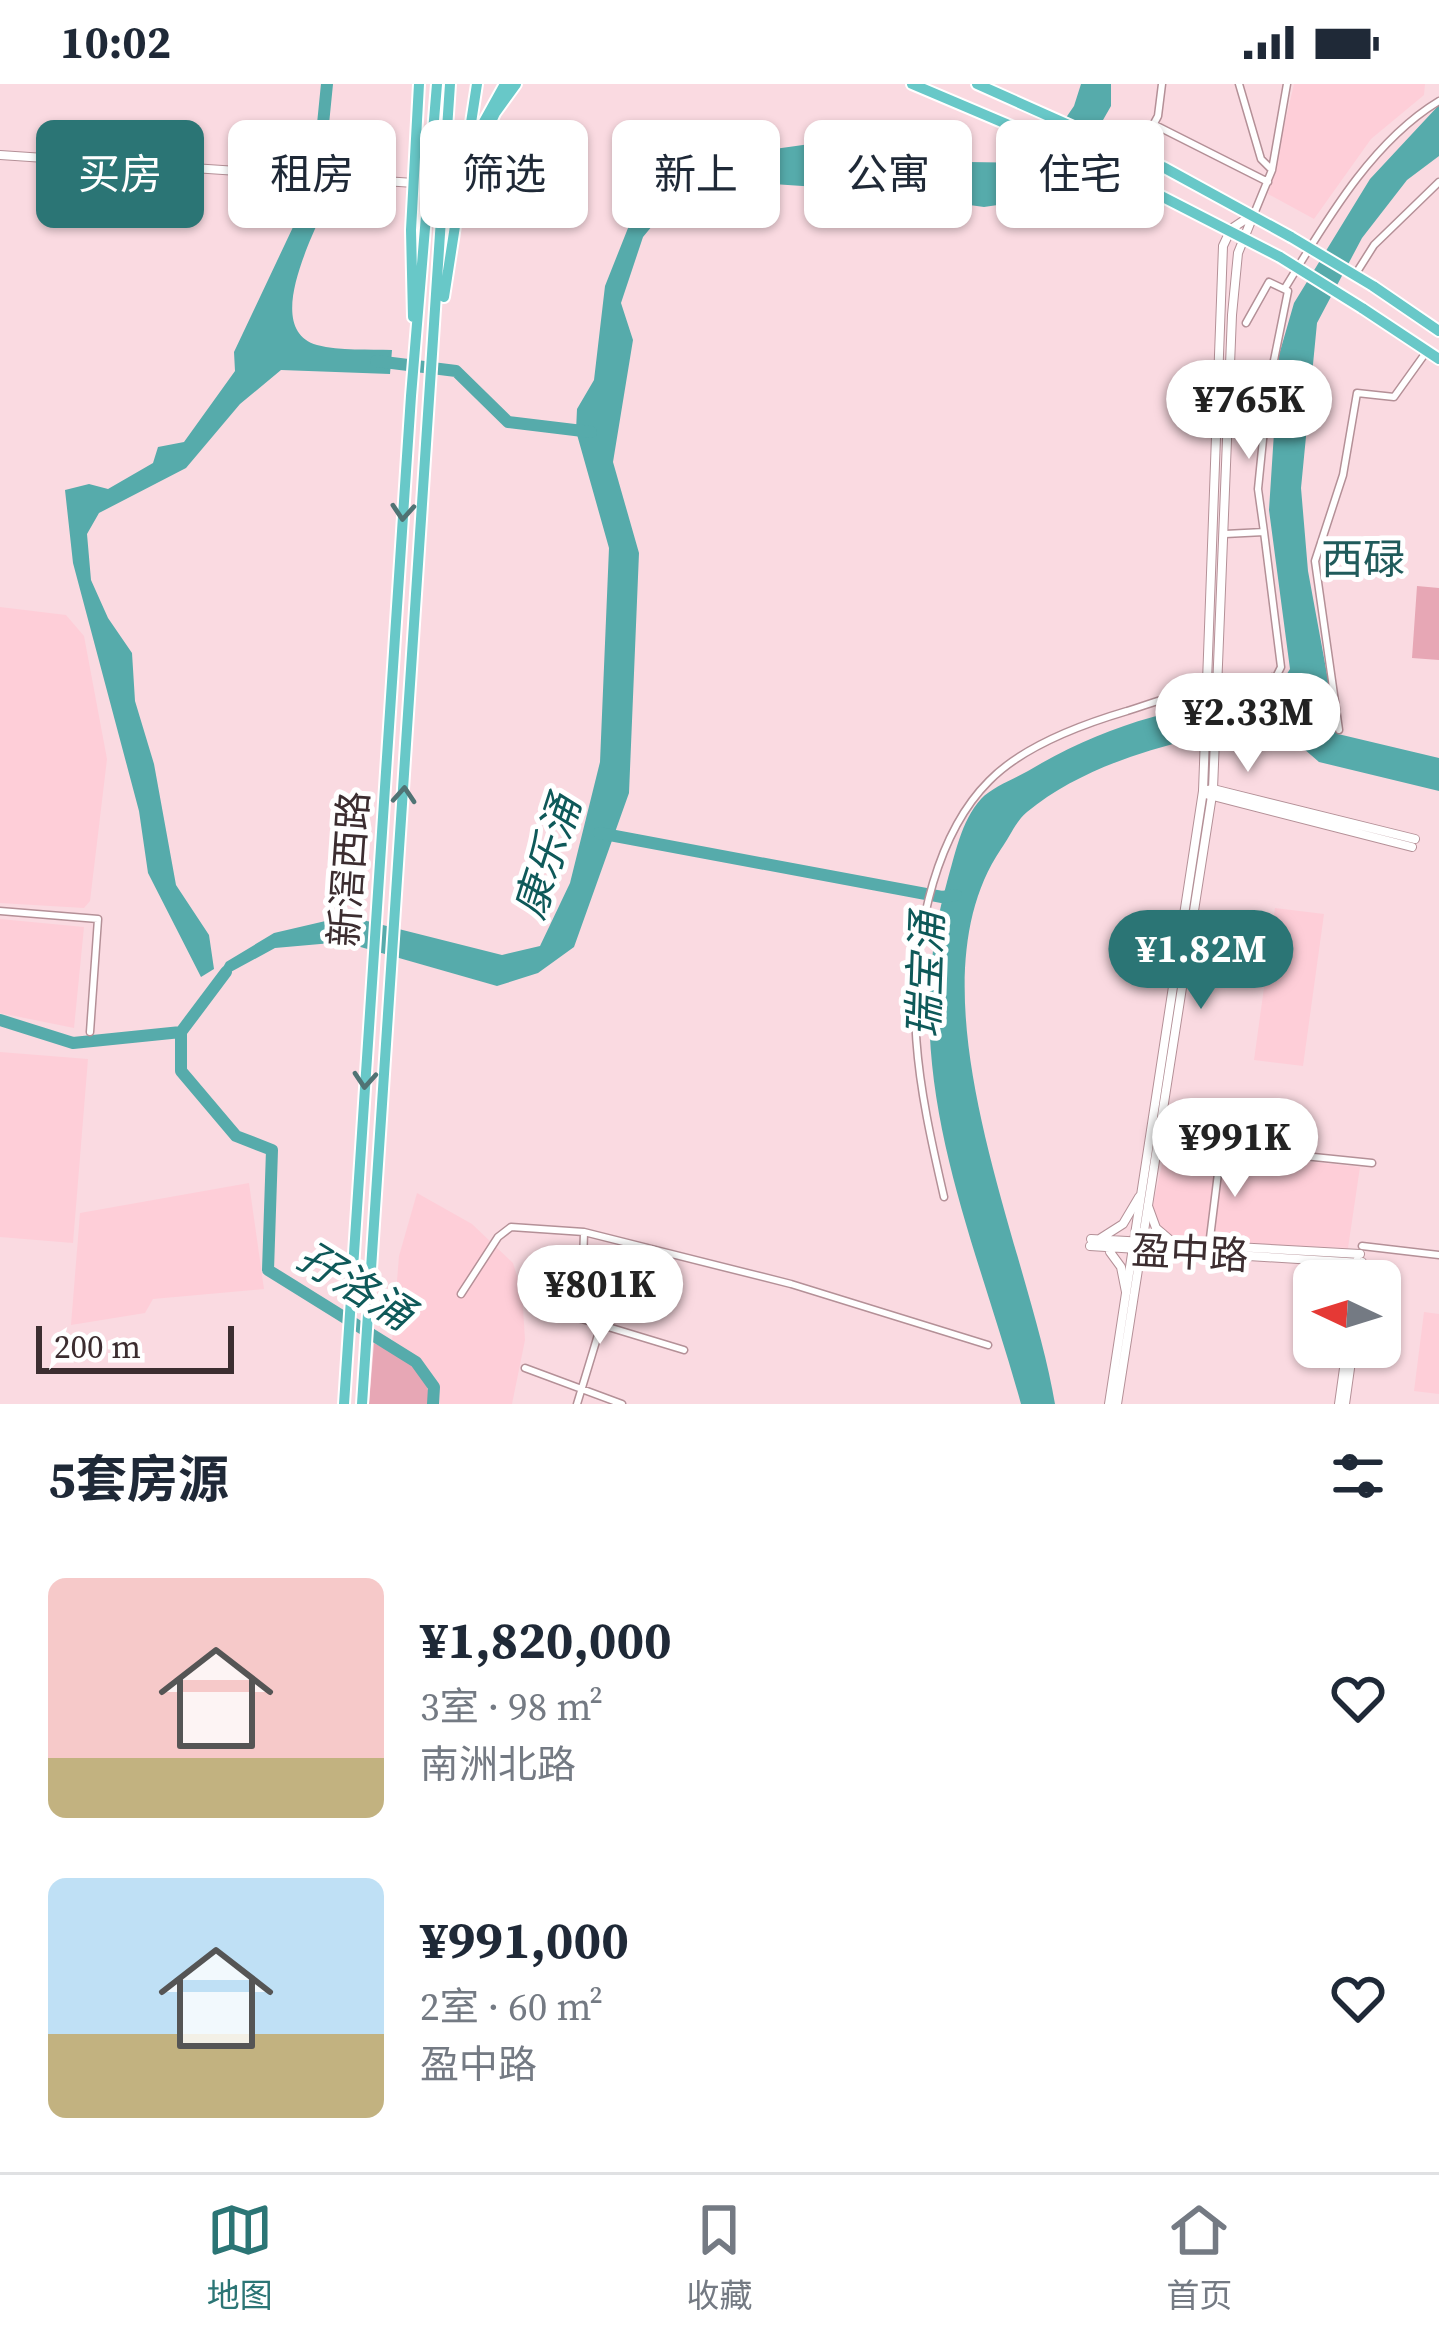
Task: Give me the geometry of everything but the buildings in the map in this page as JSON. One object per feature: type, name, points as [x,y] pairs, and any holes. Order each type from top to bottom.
[{"type":"highway","points":[[416,338],[410,272],[419,84]]},
{"type":"highway","points":[[416,338],[437,84]]},
{"type":"highway","points":[[437,335],[451,84]]},
{"type":"highway","points":[[471,120],[477,84]]},
{"type":"highway","points":[[485,120],[505,84]]},
{"type":"highway","points":[[493,120],[516,84]]},
{"type":"highway","points":[[912,84],[1024,129],[1232,229],[1439,359]]},
{"type":"highway","points":[[977,84],[1062,120]]},
{"type":"highway","points":[[1164,169],[1254,214],[1439,331]]},
{"type":"highway","points":[[437,335],[455,228]]},
{"type":"highway","name":"新滘西路","points":[[362,1404],[437,335]]},
{"type":"highway","name":"新滘西路","points":[[344,1404],[416,338]]},
{"type":"main road","points":[[0,155],[414,183]]},
{"type":"main road","points":[[1113,1404],[1126,1294],[1148,1205],[1217,739],[1213,691],[1222,259],[1232,229],[1254,214]]},
{"type":"main road","points":[[1113,1404],[1137,1248],[1139,1196],[1209,792],[1206,742],[1213,691],[1220,680],[1232,316],[1238,253],[1254,214]]},
{"type":"main road","points":[[1209,792],[1414,843]]},
{"type":"main road","points":[[1094,1243],[1123,1224],[1139,1196]]},
{"type":"main road","points":[[1148,1205],[1156,1228],[1178,1246]]},
{"type":"main road","points":[[1094,1243],[1137,1248]]},
{"type":"main road","points":[[1094,1243],[1119,1260],[1126,1294]]},
{"type":"main road","name":"盈中路","points":[[1137,1248],[1208,1246],[1360,1256]]},
{"type":"main road","name":"盈中路","points":[[1137,1248],[1360,1256]]},
{"type":"main road","points":[[1360,1256],[1360,1260]]},
{"type":"main road","points":[[1342,1404],[1347,1368]]},
{"type":"street","points":[[1154,120],[1162,84]]},
{"type":"street","points":[[1239,84],[1261,159],[1272,170]]},
{"type":"street","points":[[1254,214],[1272,170],[1287,84]]},
{"type":"street","points":[[1285,288],[1368,169],[1422,112],[1439,101]]},
{"type":"street","points":[[1164,130],[1268,182]]},
{"type":"street","points":[[1355,275],[1374,245],[1439,182]]},
{"type":"street","points":[[1220,680],[1276,676],[1281,667],[1258,489],[1272,367],[1289,299],[1285,288],[1269,282],[1246,323]]},
{"type":"street","points":[[1339,730],[1315,561],[1343,475],[1357,393],[1394,397],[1427,351]]},
{"type":"street","points":[[1225,534],[1264,532]]},
{"type":"street","points":[[944,1197],[917,1083],[911,980],[945,841],[989,780],[1030,753],[1102,718],[1213,691]]},
{"type":"street","points":[[0,910],[98,919],[90,1032]]},
{"type":"street","points":[[1158,1142],[1372,1163]]},
{"type":"street","points":[[1208,1246],[1220,1149]]},
{"type":"street","points":[[461,1294],[498,1237],[511,1227],[584,1232],[791,1284],[988,1345]]},
{"type":"street","points":[[581,1319],[584,1232]]},
{"type":"street","name":"盈中路","points":[[1360,1256],[1439,1255]]},
{"type":"street","points":[[530,1304],[684,1350]]},
{"type":"street","points":[[577,1404],[601,1325]]},
{"type":"street","points":[[525,1368],[622,1404]]},
{"type":"shaded area","points":[[1294,84],[1425,84],[1424,95],[1371,139],[1314,219],[1268,194]]},
{"type":"shaded area","points":[[1417,586],[1439,588],[1439,660],[1412,658]]},
{"type":"shaded area","points":[[0,607],[66,615],[84,636],[107,759],[90,901],[84,908],[0,903]]},
{"type":"shaded area","points":[[1275,908],[1324,914],[1303,1066],[1254,1060]]},
{"type":"shaded area","points":[[0,919],[84,927],[74,1028],[0,1013]]},
{"type":"shaded area","points":[[0,1052],[88,1059],[73,1243],[0,1237]]},
{"type":"shaded area","points":[[1166,1146],[1360,1167],[1348,1248],[1177,1241],[1156,1221],[1153,1205]]},
{"type":"shaded area","points":[[249,1183],[264,1289],[153,1299],[145,1313],[71,1325],[80,1213]]},
{"type":"shaded area","points":[[417,1193],[472,1224],[513,1263],[522,1292],[525,1340],[512,1404],[439,1404],[422,1363],[392,1342],[399,1256]]},
{"type":"shaded area","points":[[1424,1312],[1439,1314],[1439,1394],[1414,1391]]},
{"type":"shaded area","points":[[374,1343],[420,1373],[429,1404],[369,1404]]},
{"type":"water","points":[[1081,84],[1111,84],[1111,106],[1103,120],[1064,120]]},
{"type":"water","points":[[1439,105],[1439,156],[1407,180],[1362,238],[1317,323],[1301,488],[1308,571],[1338,734],[1439,758],[1439,791],[1319,762],[1273,722],[1176,743],[1112,764],[1053,793],[1016,825],[974,908],[965,975],[969,1047],[982,1122],[1055,1404],[1021,1404],[962,1210],[934,1083],[929,1018],[933,951],[960,839],[968,817],[986,795],[1059,754],[1118,728],[1178,710],[1276,691],[1290,669],[1269,510],[1279,355],[1294,303],[1370,179]]},
{"type":"water","points":[[804,145],[804,186],[780,184],[780,148]]},
{"type":"water","points":[[972,162],[996,162],[996,205],[972,205]]},
{"type":"water","points":[[293,228],[315,228],[293,298],[293,318],[300,335],[317,345],[392,350],[390,374],[281,370],[240,404],[186,468],[99,513],[87,534],[91,580],[108,618],[132,653],[135,701],[154,764],[176,885],[209,935],[214,969],[201,977],[148,873],[139,811],[73,563],[65,490],[89,484],[108,489],[153,463],[158,447],[184,442],[235,371],[234,352]]},
{"type":"water","points":[[628,228],[650,228],[643,237],[621,303],[633,340],[613,462],[639,553],[629,793],[574,947],[538,973],[497,986],[343,942],[275,948],[216,980],[226,962],[274,933],[347,916],[502,955],[540,946],[570,883],[600,762],[609,548],[576,431],[577,409],[594,380],[605,286]]},
{"type":"waterway","points":[[323,120],[327,84]]},
{"type":"waterway","points":[[376,361],[456,371],[508,422],[591,432]]},
{"type":"waterway","points":[[599,833],[942,897],[956,895]]},
{"type":"waterway","name":"孖洛涌","points":[[226,972],[181,1032],[181,1071],[236,1136],[272,1150],[268,1270],[416,1362],[434,1387],[433,1404]]},
{"type":"waterway","points":[[0,1020],[73,1043],[181,1032]]},
{"type":"district","name":"西碌","points":[[1363,559]]},
{"type":"water label","name":"康乐涌","points":[[547,857]]},
{"type":"water label","name":"瑞宝涌","points":[[925,975]]}]
